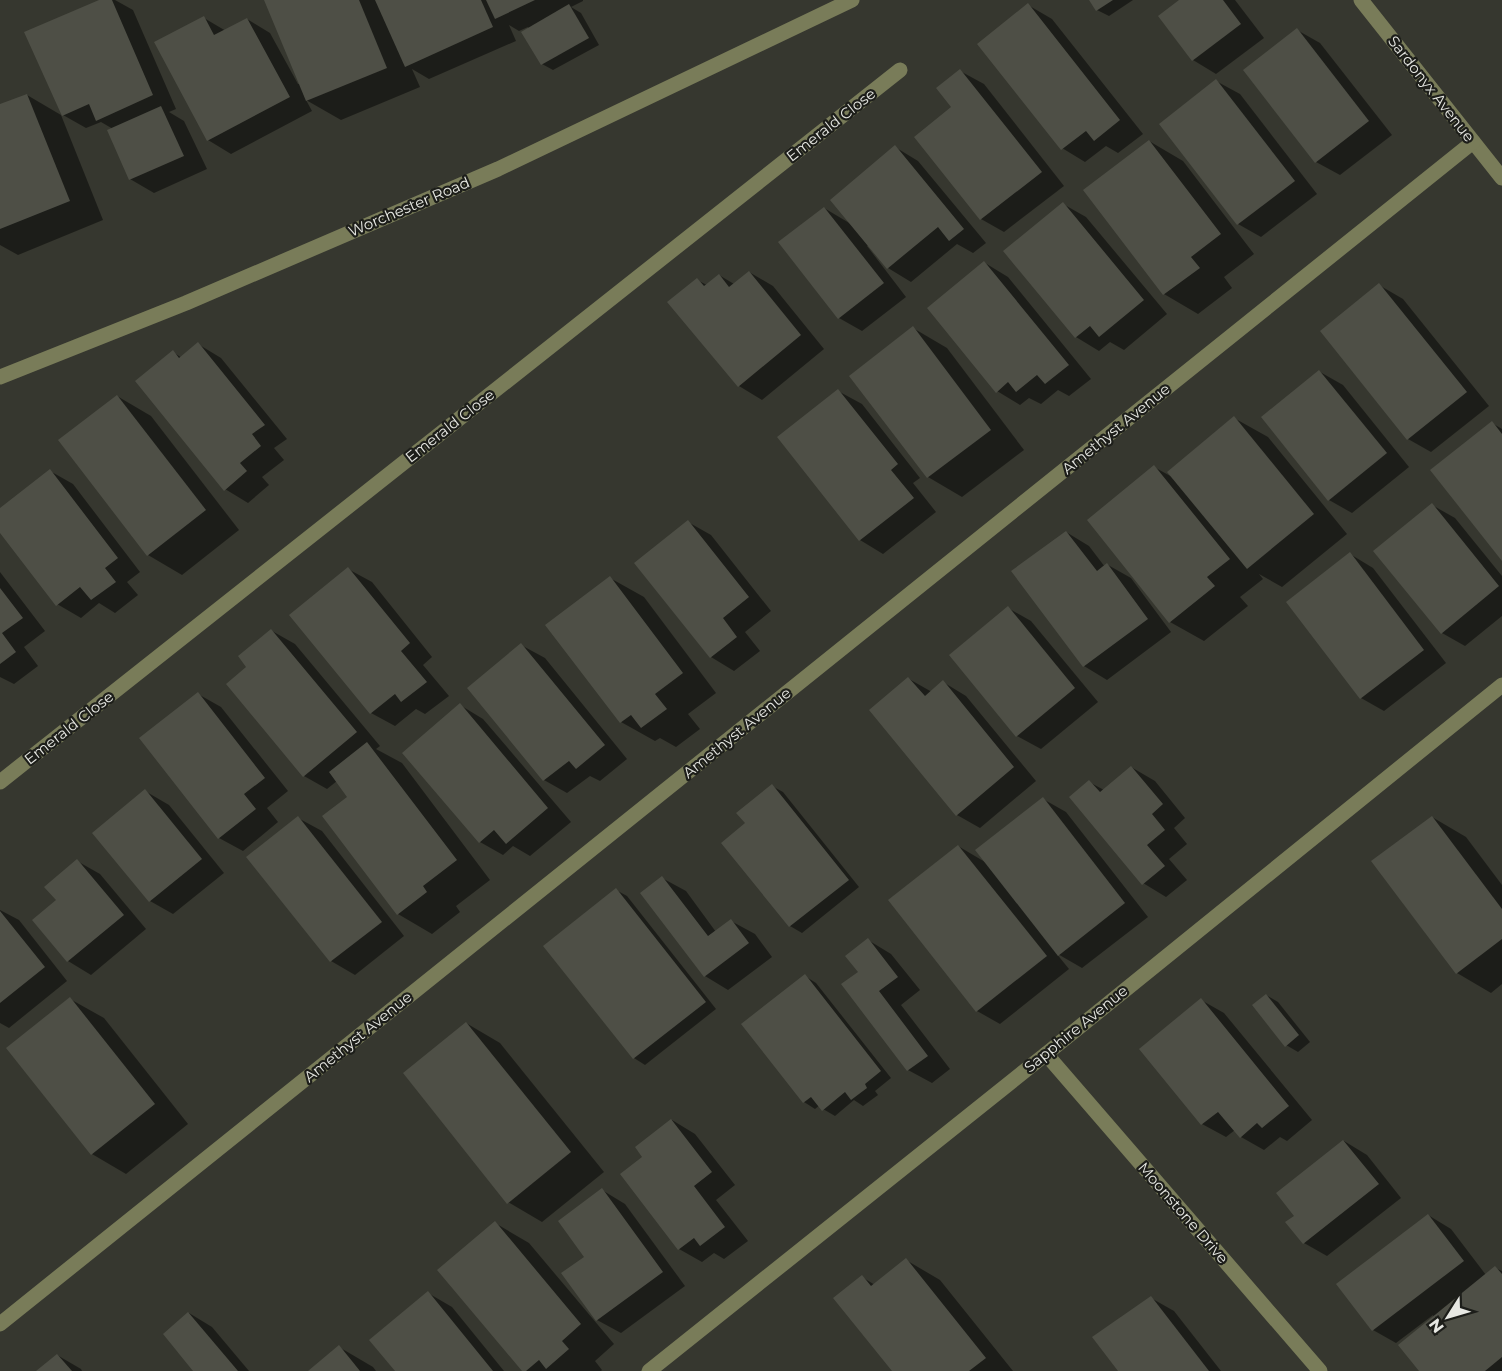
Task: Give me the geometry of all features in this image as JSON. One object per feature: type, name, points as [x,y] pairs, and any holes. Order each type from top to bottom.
[{"type":"street","name":"Worchester Road","points":[[0,377],[186,303],[498,169],[852,0]]},
{"type":"street","name":"Sardonyx Avenue","points":[[1360,0],[1502,178]]},
{"type":"street","name":"Emerald Close","points":[[0,782],[900,70]]},
{"type":"street","name":"Amethyst Avenue","points":[[0,1324],[1473,142]]},
{"type":"street","name":"Sapphire Avenue","points":[[649,1371],[1502,685]]},
{"type":"street","name":"Moonstone Drive","points":[[1046,1054],[1320,1371]]},
{"type":"building","points":[[99,0],[112,0],[153,95],[96,121],[89,104],[62,116],[24,32]]},
{"type":"building","points":[[264,0],[359,0],[387,68],[306,101]]},
{"type":"building","points":[[375,0],[481,0],[493,27],[405,67]]},
{"type":"building","points":[[486,0],[535,0],[495,19]]},
{"type":"building","points":[[1089,0],[1113,0],[1096,11]]},
{"type":"building","points":[[1179,0],[1223,0],[1241,24],[1192,61],[1158,16]]},
{"type":"building","points":[[1028,3],[1120,120],[1094,141],[1086,131],[1061,150],[977,44]]},
{"type":"building","points":[[569,4],[589,38],[541,65],[521,32]]},
{"type":"building","points":[[204,16],[214,35],[247,18],[290,97],[207,141],[154,42]]},
{"type":"building","points":[[1297,28],[1369,121],[1315,163],[1243,70]]},
{"type":"building","points":[[960,69],[1042,172],[980,220],[914,137],[951,107],[936,88]]},
{"type":"building","points":[[1216,79],[1295,181],[1237,225],[1159,124]]},
{"type":"building","points":[[27,94],[70,201],[0,229],[0,104]]},
{"type":"building","points":[[161,106],[184,156],[129,180],[107,130]]},
{"type":"building","points":[[1149,140],[1221,234],[1191,257],[1200,268],[1163,295],[1083,190]]},
{"type":"building","points":[[895,145],[964,229],[949,241],[938,227],[887,269],[830,200]]},
{"type":"building","points":[[1063,202],[1144,300],[1099,337],[1090,326],[1075,338],[1003,251]]},
{"type":"building","points":[[824,207],[884,283],[838,319],[778,242]]},
{"type":"building","points":[[984,261],[1069,365],[1045,384],[1037,375],[1016,392],[1008,382],[996,393],[927,308]]},
{"type":"building","points":[[749,271],[801,335],[738,387],[667,302],[697,278],[704,286],[719,274],[729,287]]},
{"type":"building","points":[[1379,283],[1467,392],[1407,440],[1320,331]]},
{"type":"building","points":[[913,326],[991,430],[927,478],[849,376]]},
{"type":"building","points":[[198,342],[265,425],[252,434],[261,446],[240,463],[247,471],[224,491],[135,381],[173,350],[179,358]]},
{"type":"building","points":[[1319,370],[1387,453],[1328,501],[1261,417]]},
{"type":"building","points":[[838,389],[898,464],[891,470],[914,498],[859,541],[777,437]]},
{"type":"building","points":[[117,395],[206,510],[147,556],[58,440]]},
{"type":"building","points":[[1234,416],[1314,514],[1247,569],[1167,472]]},
{"type":"building","points":[[1492,421],[1502,434],[1502,561],[1430,470]]},
{"type":"building","points":[[1154,465],[1230,559],[1207,577],[1215,586],[1169,623],[1087,520]]},
{"type":"building","points":[[50,469],[118,558],[105,568],[116,582],[91,600],[80,587],[56,606],[0,533],[0,508]]},
{"type":"building","points":[[1432,503],[1499,586],[1441,634],[1373,551]]},
{"type":"building","points":[[688,520],[749,597],[723,618],[737,637],[710,658],[634,563]]},
{"type":"building","points":[[1066,531],[1097,571],[1107,563],[1148,619],[1083,667],[1011,571]]},
{"type":"building","points":[[1350,552],[1424,650],[1360,699],[1286,602]]},
{"type":"building","points":[[348,567],[410,643],[401,651],[427,682],[401,702],[395,694],[370,714],[289,615]]},
{"type":"building","points":[[610,576],[683,673],[655,694],[667,709],[641,728],[631,715],[620,723],[545,625]]},
{"type":"building","points":[[0,588],[23,618],[2,633],[16,652],[0,664]]},
{"type":"building","points":[[1008,606],[1075,688],[1016,737],[949,655]]},
{"type":"building","points":[[271,629],[357,732],[303,777],[226,684],[246,667],[238,656]]},
{"type":"building","points":[[521,643],[605,745],[576,769],[569,761],[543,781],[467,688]]},
{"type":"building","points":[[908,677],[925,696],[943,680],[1014,767],[956,816],[869,710]]},
{"type":"building","points":[[198,692],[265,778],[244,794],[256,809],[218,839],[139,738]]},
{"type":"building","points":[[460,703],[548,808],[506,844],[494,830],[479,843],[402,753]]},
{"type":"building","points":[[367,742],[457,860],[423,886],[427,892],[397,915],[322,816],[347,797],[329,772]]},
{"type":"building","points":[[1131,766],[1163,804],[1152,814],[1165,830],[1147,845],[1165,866],[1142,885],[1069,797],[1089,780],[1100,792]]},
{"type":"building","points":[[772,784],[849,880],[789,927],[721,843],[745,823],[736,813]]},
{"type":"building","points":[[145,789],[202,859],[149,902],[92,833]]},
{"type":"building","points":[[1043,797],[1125,903],[1058,956],[975,850]]},
{"type":"building","points":[[298,816],[382,922],[330,962],[246,857]]},
{"type":"building","points":[[1432,816],[1502,909],[1502,939],[1456,974],[1371,861]]},
{"type":"building","points":[[958,845],[1047,956],[976,1012],[888,900]]},
{"type":"building","points":[[77,859],[124,915],[67,962],[32,920],[56,900],[44,887]]},
{"type":"building","points":[[662,876],[708,936],[731,919],[749,943],[704,977],[640,893]]},
{"type":"building","points":[[616,888],[706,1002],[633,1059],[543,946]]},
{"type":"building","points":[[0,911],[45,967],[0,1003]]},
{"type":"building","points":[[868,938],[898,977],[879,991],[928,1056],[907,1071],[841,984],[858,972],[845,956]]},
{"type":"building","points":[[805,974],[881,1071],[865,1084],[867,1088],[851,1100],[845,1092],[822,1111],[811,1097],[803,1103],[741,1024]]},
{"type":"building","points":[[1266,994],[1299,1035],[1285,1047],[1252,1005]]},
{"type":"building","points":[[70,997],[155,1104],[91,1155],[6,1048]]},
{"type":"building","points":[[1201,998],[1289,1106],[1262,1128],[1257,1123],[1240,1138],[1218,1112],[1201,1125],[1139,1049]]},
{"type":"building","points":[[466,1022],[571,1152],[507,1204],[403,1073]]},
{"type":"building","points":[[671,1119],[712,1172],[694,1186],[725,1227],[700,1246],[694,1238],[678,1250],[620,1174],[642,1157],[635,1147]]},
{"type":"building","points":[[1343,1140],[1379,1184],[1303,1244],[1285,1222],[1294,1216],[1276,1193]]},
{"type":"building","points":[[602,1188],[663,1272],[596,1321],[561,1273],[584,1257],[558,1221]]},
{"type":"building","points":[[1428,1214],[1464,1261],[1372,1331],[1336,1284]]},
{"type":"building","points":[[495,1221],[581,1324],[562,1341],[569,1349],[546,1369],[539,1360],[526,1371],[522,1371],[437,1270]]},
{"type":"building","points":[[906,1258],[986,1358],[969,1371],[892,1371],[833,1298],[862,1275],[871,1286]]},
{"type":"building","points":[[1495,1266],[1502,1274],[1502,1357],[1485,1371],[1419,1371],[1398,1345]]},
{"type":"building","points":[[428,1291],[493,1371],[395,1371],[369,1340]]},
{"type":"building","points":[[1151,1296],[1209,1371],[1118,1371],[1092,1337]]},
{"type":"building","points":[[188,1312],[238,1371],[193,1371],[163,1334]]},
{"type":"building","points":[[339,1345],[360,1371],[308,1371]]},
{"type":"building","points":[[57,1354],[72,1371],[36,1371]]}]
